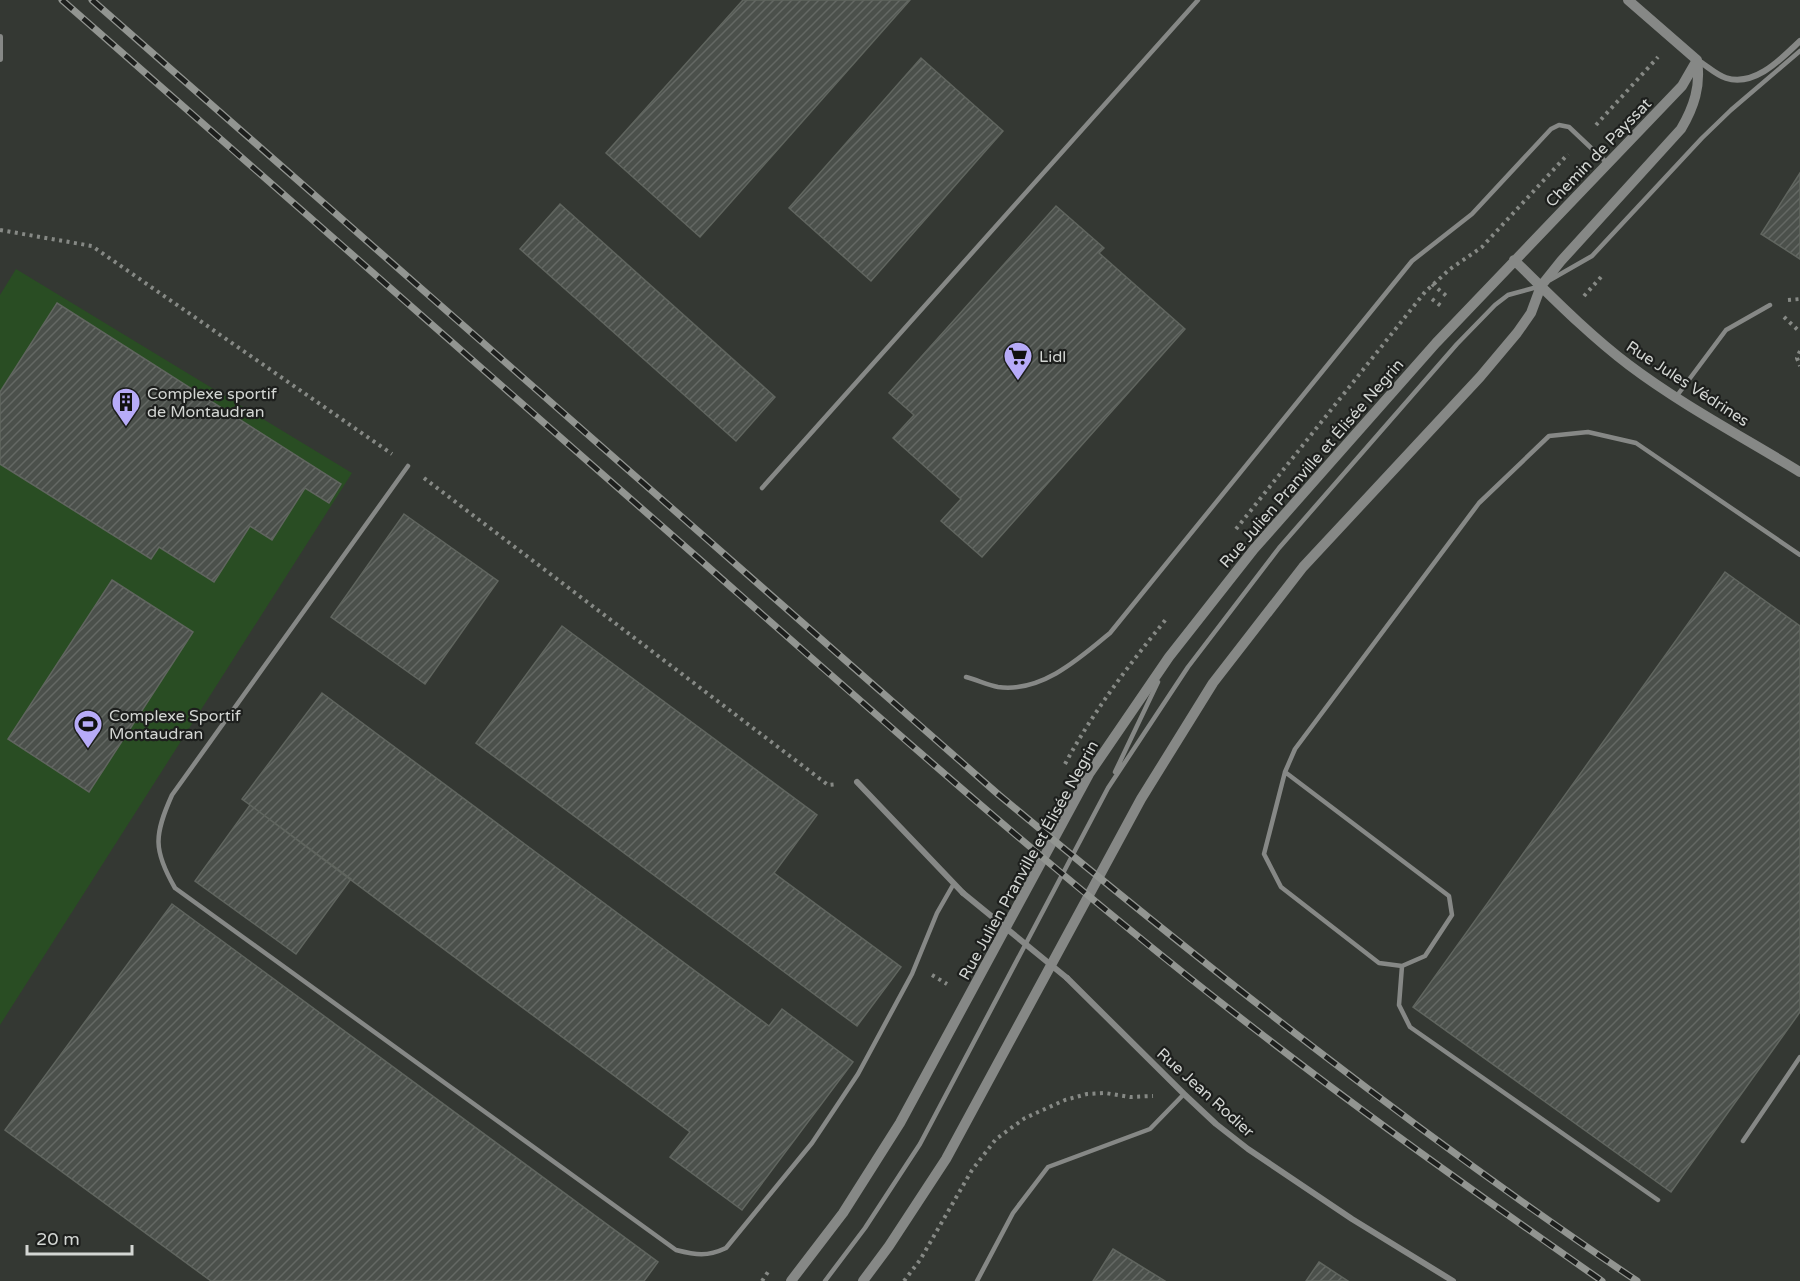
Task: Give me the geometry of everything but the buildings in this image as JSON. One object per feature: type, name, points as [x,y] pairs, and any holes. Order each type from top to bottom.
[{"type":"street","points":[[1628,0],[1697,60],[1724,77],[1740,80],[1767,69],[1800,41]]},
{"type":"street","points":[[0,37],[0,59]]},
{"type":"street","points":[[863,1281],[946,1159],[1141,798],[1213,683],[1303,567],[1480,377],[1531,313],[1541,286],[1681,129],[1694,107],[1699,73],[1697,60]]},
{"type":"street","name":"Chemin de Payssat","points":[[1514,260],[1683,86],[1697,60]]},
{"type":"street","name":"Rue Jules Védrines","points":[[1514,260],[1629,365],[1676,397],[1800,472]]},
{"type":"street","name":"Rue Julien Pranville et Élisée Negrin","points":[[791,1281],[843,1213],[900,1123],[1089,774],[1169,657],[1254,549],[1436,343],[1514,260]]},
{"type":"street","name":"Rue Jean Rodier","points":[[857,782],[953,885],[1067,978],[1216,1124],[1248,1149],[1352,1219],[1453,1281]]},
{"type":"lane","points":[[762,488],[1198,0]]},
{"type":"lane","name":"Rue Julien Pranville et Élisée Negrin","points":[[825,1281],[865,1228],[920,1144],[1108,788],[1188,667],[1279,548],[1457,344],[1495,305],[1508,295],[1541,286],[1592,256],[1702,138],[1800,51]]},
{"type":"lane","points":[[966,677],[998,687],[1022,687],[1049,677],[1079,659],[1110,633],[1412,261],[1473,214],[1551,129],[1559,125],[1569,127],[1607,164]]},
{"type":"lane","points":[[1676,397],[1726,330],[1770,305]]},
{"type":"lane","points":[[1286,772],[1449,896],[1452,915],[1425,956],[1402,966],[1379,963],[1281,887],[1264,854],[1286,772],[1295,749],[1479,503],[1549,436],[1588,432],[1636,443],[1800,555]]},
{"type":"lane","points":[[408,466],[172,795],[161,820],[158,847],[163,866],[175,888],[676,1250],[695,1254],[713,1254],[726,1248],[812,1143],[858,1074],[912,974],[937,913],[953,885]]},
{"type":"lane","points":[[1108,788],[1169,657]]},
{"type":"lane","points":[[1402,966],[1399,1005],[1410,1027],[1658,1200]]},
{"type":"lane","points":[[1743,1141],[1800,1057]]},
{"type":"lane","points":[[977,1281],[1013,1213],[1048,1167],[1150,1129],[1184,1094]]},
{"type":"path","name":"Chemin de Payssat","points":[[1416,303],[1441,276],[1482,247],[1647,69]]},
{"type":"path","points":[[0,230],[92,246],[408,466],[828,785],[857,782]]},
{"type":"path","points":[[1800,351],[1797,358],[1800,366]]},
{"type":"path","points":[[904,1281],[920,1260],[972,1170],[996,1140],[1025,1118],[1065,1100],[1087,1094],[1105,1093],[1130,1097],[1184,1094]]},
{"type":"green space","name":"Complexe Sportif Montaudran","points":[[16,269],[352,473],[0,1025],[0,295]]},
{"type":"railway","points":[[62,0],[1045,860],[1187,976],[1302,1065],[1429,1159],[1602,1281]]},
{"type":"railway","points":[[92,0],[999,795],[1233,985],[1392,1107],[1637,1281]]},
{"type":"place","name":"Lidl","points":[[1018,382]]},
{"type":"place","name":"Complexe sportif de Montaudran","points":[[126,428]]},
{"type":"place","name":"Complexe Sportif Montaudran","points":[[88,750]]}]
